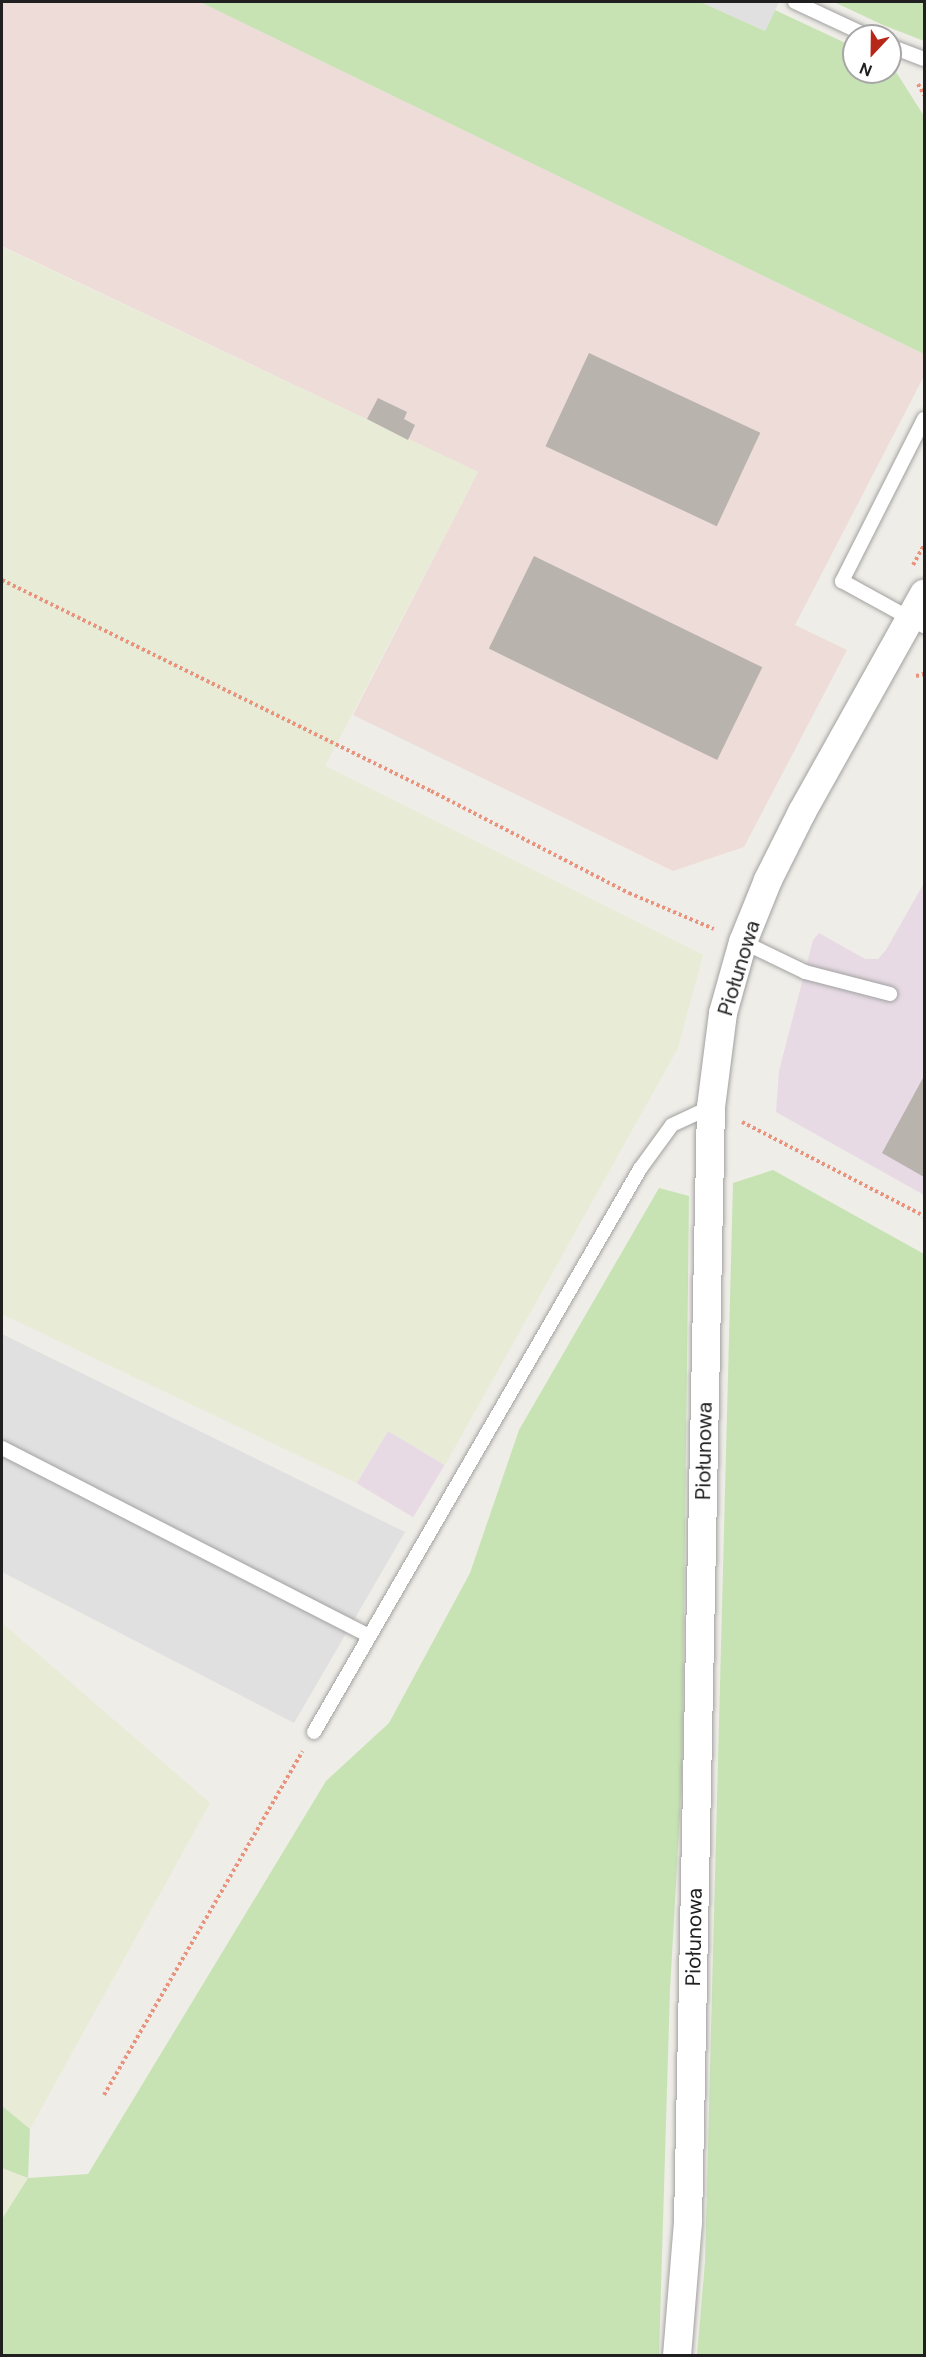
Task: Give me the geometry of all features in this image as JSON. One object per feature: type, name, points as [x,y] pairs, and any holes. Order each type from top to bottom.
[{"type":"street","name":"Piołunowa","points":[[677,2355],[688,2222],[711,1107],[723,1012],[743,942],[768,880],[802,812],[917,622],[924,594]]},
{"type":"lane","points":[[795,2],[842,24]]},
{"type":"lane","points":[[902,51],[924,59]]},
{"type":"lane","points":[[917,622],[842,580],[924,419]]},
{"type":"lane","points":[[743,942],[805,972],[890,994]]},
{"type":"lane","points":[[314,1732],[640,1169],[672,1125],[711,1107]]},
{"type":"lane","points":[[2,1448],[369,1636]]},
{"type":"path","points":[[2,580],[430,791],[629,893],[743,942]]},
{"type":"path","points":[[918,675],[924,674]]},
{"type":"path","points":[[711,1107],[924,1216]]},
{"type":"path","points":[[104,2095],[314,1732]]},
{"type":"shaded area","points":[[2,2],[200,2],[924,354],[924,376],[795,625],[847,650],[744,847],[673,871],[353,715],[478,472],[2,246]]},
{"type":"shaded area","points":[[701,2],[779,2],[765,31]]},
{"type":"shaded area","points":[[924,883],[924,1195],[776,1112],[779,1071],[813,940],[819,933],[865,959],[878,959],[886,950]]},
{"type":"shaded area","points":[[2,1334],[405,1532],[294,1723],[2,1572]]},
{"type":"shaded area","points":[[388,1431],[445,1465],[413,1517],[357,1483]]},
{"type":"green space","points":[[200,2],[701,2],[765,31],[775,10],[842,41],[842,84],[902,84],[902,81],[924,116],[924,354]]},
{"type":"green space","points":[[834,2],[924,2],[924,41],[902,32],[902,24],[881,24]]},
{"type":"green space","points":[[2,247],[478,472],[325,766],[703,955],[678,1048],[445,1465],[388,1431],[356,1483],[2,1314]]},
{"type":"green space","points":[[773,1170],[924,1254],[924,2355],[697,2355],[705,2262],[733,1183]]},
{"type":"green space","points":[[659,1188],[689,1196],[682,1779],[670,1990],[659,2355],[2,2355],[2,2219],[28,2178],[88,2174],[326,1781],[389,1723],[470,1573],[519,1430]]},
{"type":"green space","points":[[2,1623],[210,1803],[30,2129],[2,2106]]},
{"type":"green space","points":[[2,2106],[30,2129],[28,2178],[2,2168]]},
{"type":"green space","points":[[2,2168],[28,2178],[2,2219]]},
{"type":"building","points":[[589,353],[760,433],[717,526],[545,446]]},
{"type":"building","points":[[378,398],[407,412],[404,419],[415,425],[408,440],[367,419]]},
{"type":"building","points":[[534,556],[762,667],[717,760],[489,649]]},
{"type":"building","points":[[924,1076],[924,1177],[882,1153]]}]
